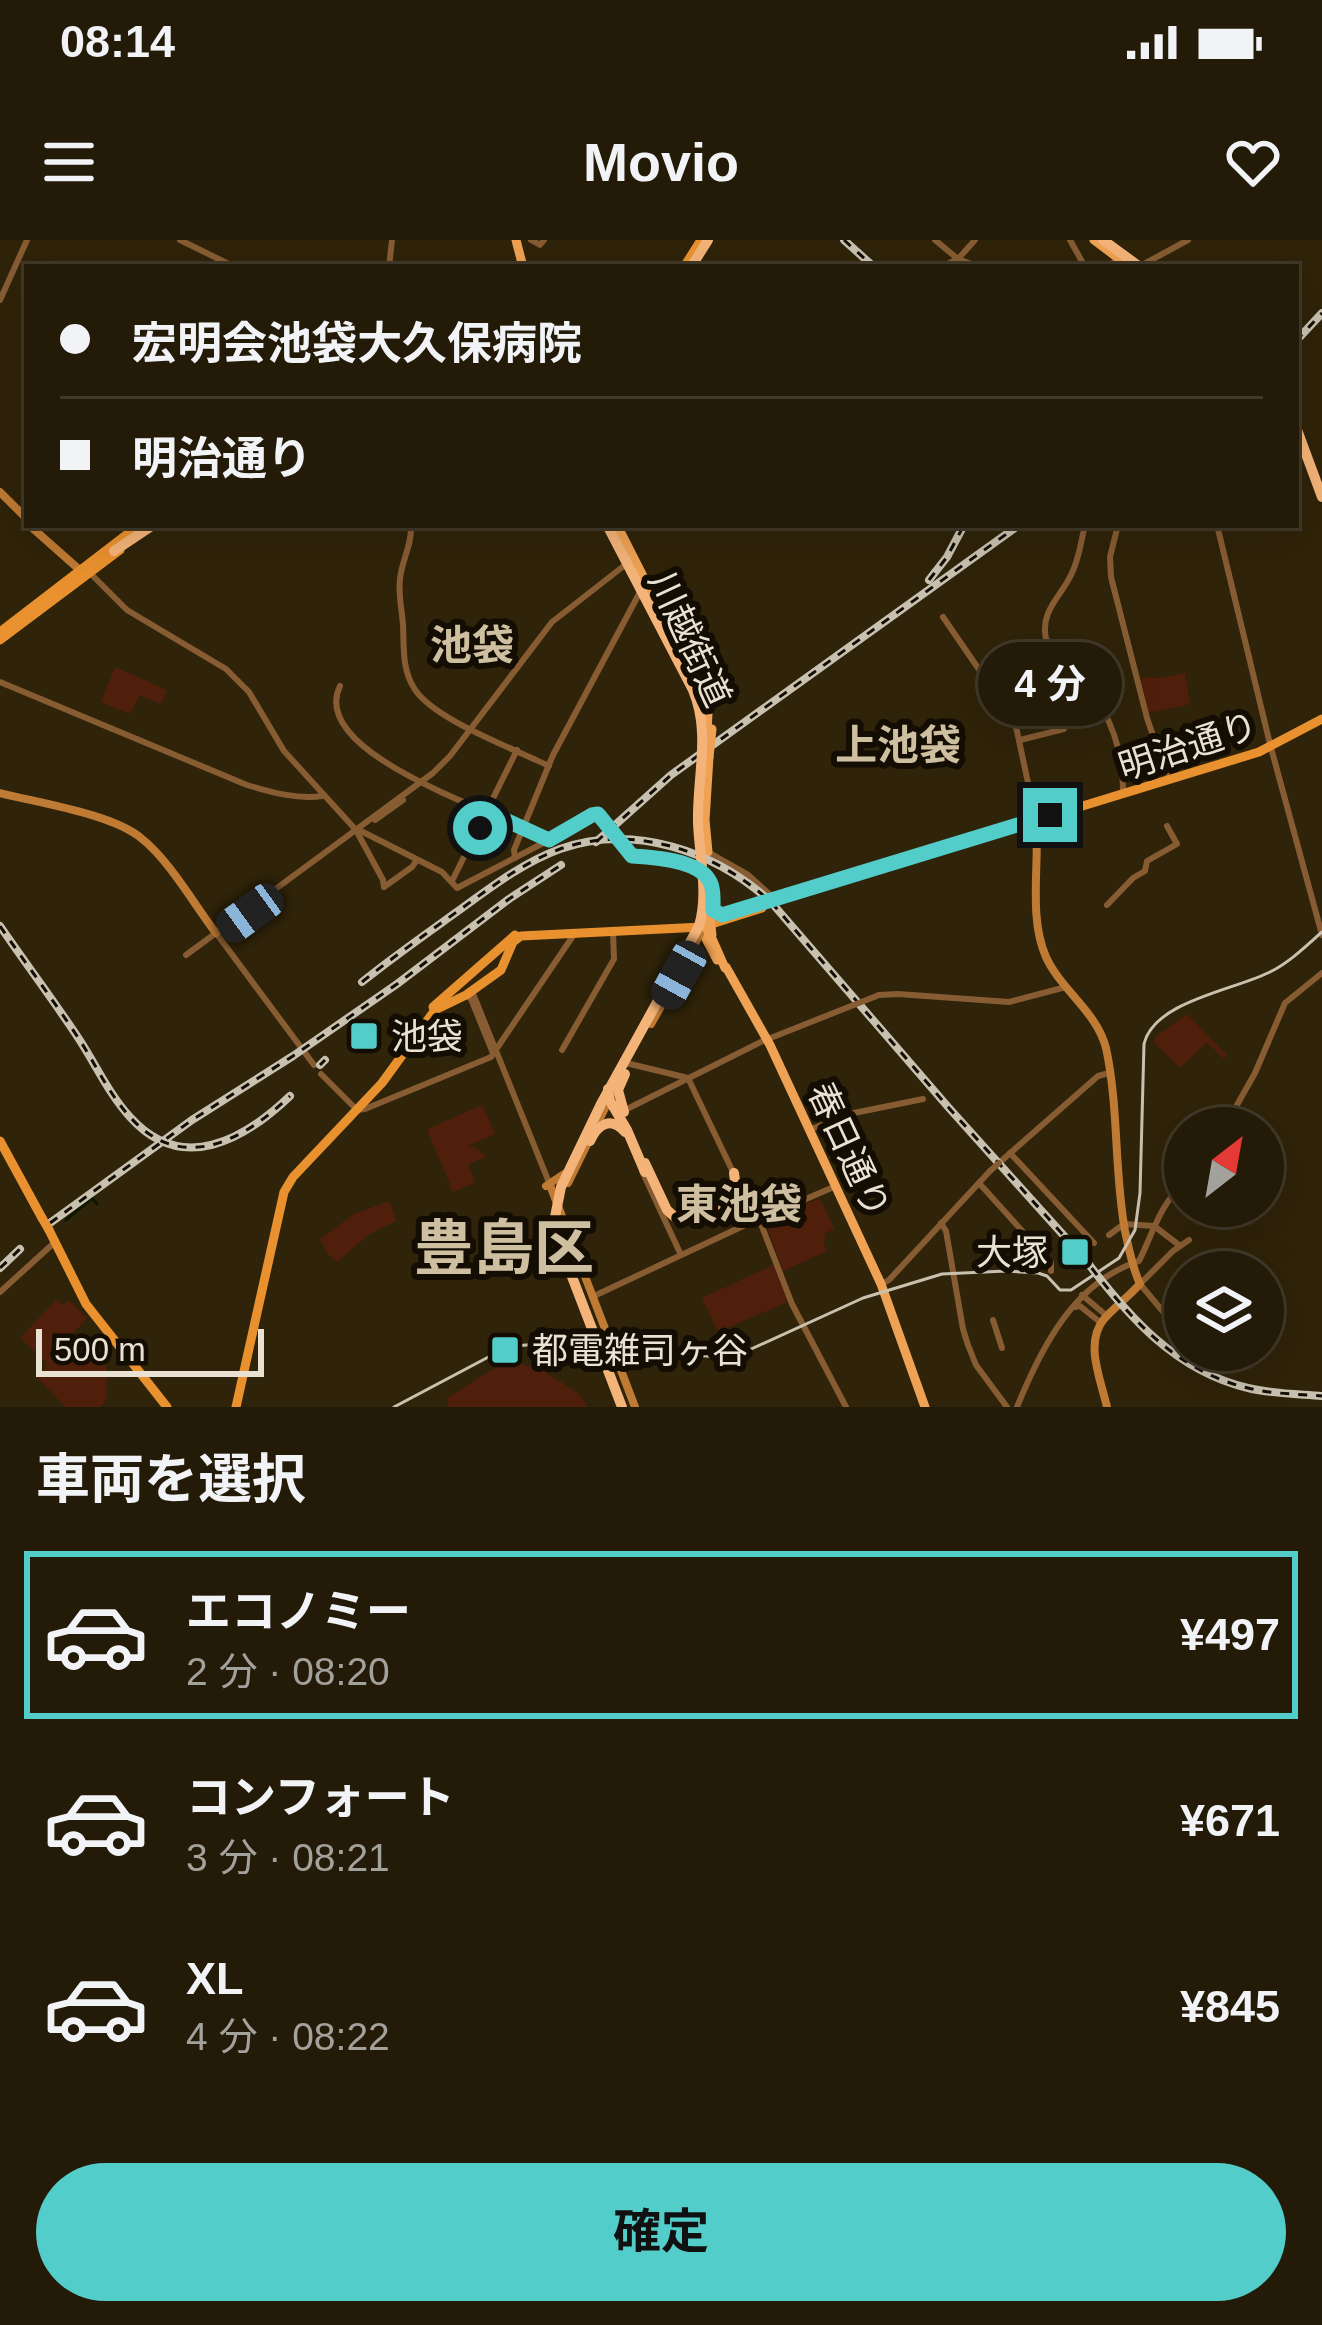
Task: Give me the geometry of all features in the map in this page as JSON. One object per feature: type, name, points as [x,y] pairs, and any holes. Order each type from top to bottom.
[{"type":"highway","points":[[1102,240],[1135,264]]},
{"type":"highway","points":[[1299,440],[1322,484]]},
{"type":"highway","points":[[1299,441],[1322,498]]},
{"type":"highway","points":[[1299,443],[1322,508]]},
{"type":"highway","points":[[113,549],[144,528]]},
{"type":"highway","points":[[612,528],[695,694],[704,732],[698,819],[702,916],[606,1111],[551,1188],[559,1241],[629,1407]]},
{"type":"highway","points":[[630,563],[696,688],[705,716],[702,926],[752,1016]]},
{"type":"highway","name":"川越街道","points":[[630,563],[640,592],[692,690],[705,729]]},
{"type":"highway","name":"川越街道","points":[[630,563],[703,694],[705,729]]},
{"type":"highway","points":[[705,729],[695,838],[708,852]]},
{"type":"highway","name":"川越街道","points":[[702,926],[698,816],[703,761]]},
{"type":"highway","points":[[629,1407],[562,1237],[561,1204],[641,1037],[696,942],[702,926],[705,876]]},
{"type":"highway","points":[[702,926],[752,1016]]},
{"type":"highway","name":"春日通り","points":[[702,926],[765,1040],[835,1187],[880,1285],[924,1407]]},
{"type":"highway","points":[[649,1018],[608,1088],[610,1101],[666,1212],[675,1220],[685,1220],[744,1193]]},
{"type":"highway","points":[[641,1037],[618,1096],[645,1166]]},
{"type":"highway","points":[[606,1111],[620,1117],[645,1166]]},
{"type":"highway","points":[[573,1171],[598,1127],[612,1123],[625,1132],[645,1166]]},
{"type":"highway","points":[[730,1198],[736,1188],[734,1173]]},
{"type":"highway","points":[[685,1220],[744,1193]]},
{"type":"main road","points":[[0,494],[24,518]]},
{"type":"main road","points":[[35,528],[85,571]]},
{"type":"main road","points":[[85,571],[144,528]]},
{"type":"main road","points":[[0,636],[144,528]]},
{"type":"main road","name":"明治通り","points":[[576,931],[702,926],[1272,748],[1322,721]]},
{"type":"main road","points":[[0,793],[110,821],[135,833],[156,852],[217,934]]},
{"type":"main road","points":[[1036,822],[1040,940],[1050,965],[1105,1045],[1117,1178],[1140,1284],[1104,1319],[1094,1345],[1107,1407]]},
{"type":"main road","points":[[705,876],[711,884],[713,910],[728,914]]},
{"type":"main road","name":"明治通り","points":[[508,945],[520,933],[702,926],[770,903]]},
{"type":"main road","points":[[560,1207],[625,1063],[702,926]]},
{"type":"main road","points":[[641,1037],[702,926]]},
{"type":"main road","points":[[235,1407],[281,1190],[383,1077],[437,1001],[508,945]]},
{"type":"main road","points":[[355,1109],[374,1100],[435,1010],[501,970],[508,945]]},
{"type":"main road","points":[[0,1141],[86,1304],[167,1407]]},
{"type":"main road","points":[[551,1188],[559,1187],[573,1171]]},
{"type":"main road","points":[[551,1188],[629,1407]]},
{"type":"main road","points":[[551,1188],[592,1297]]},
{"type":"street","points":[[0,300],[27,240]]},
{"type":"street","points":[[180,240],[230,264]]},
{"type":"street","points":[[531,240],[542,242]]},
{"type":"street","points":[[935,240],[972,264]]},
{"type":"street","points":[[947,264],[975,240]]},
{"type":"street","points":[[1138,264],[1175,242],[1188,240]]},
{"type":"street","points":[[411,528],[411,545],[399,583],[406,671],[415,690],[427,704],[549,766]]},
{"type":"street","points":[[1084,528],[1073,572],[1045,616],[1043,629],[1046,639],[1092,689],[1118,744],[1123,794]]},
{"type":"street","points":[[1117,528],[1111,577],[1147,718],[1169,780]]},
{"type":"street","points":[[1218,528],[1322,935]]},
{"type":"street","points":[[187,957],[450,761],[556,619],[630,563]]},
{"type":"street","points":[[85,571],[127,610],[240,681],[284,751],[356,832],[383,887],[417,860]]},
{"type":"street","points":[[515,858],[513,853],[549,766],[640,592]]},
{"type":"street","points":[[943,616],[1010,715],[1020,740],[1036,822]]},
{"type":"street","points":[[0,682],[247,785],[321,796]]},
{"type":"street","points":[[340,686],[336,699],[342,722],[365,748],[422,784],[553,838]]},
{"type":"street","points":[[1020,740],[1064,729],[1066,713],[1092,689]]},
{"type":"street","points":[[452,881],[517,750]]},
{"type":"street","points":[[356,832],[417,860],[457,888],[598,814],[629,854],[676,862],[705,876]]},
{"type":"street","points":[[1107,905],[1145,871],[1147,861],[1177,844],[1167,826]]},
{"type":"street","points":[[708,852],[747,874],[770,903]]},
{"type":"street","points":[[374,1100],[474,1066],[495,1053],[576,931]]},
{"type":"street","points":[[562,1050],[614,959],[613,931]]},
{"type":"street","points":[[217,934],[314,1065]]},
{"type":"street","points":[[1236,1107],[1286,1004],[1322,973]]},
{"type":"street","points":[[459,983],[466,983],[551,1188]]},
{"type":"street","points":[[606,1111],[653,1097],[765,1040],[879,995],[1009,1002],[1066,987]]},
{"type":"street","points":[[625,1063],[688,1078]]},
{"type":"street","points":[[880,1285],[989,1171],[1098,1076],[1109,1072]]},
{"type":"street","points":[[322,1074],[355,1109]]},
{"type":"street","points":[[606,1111],[688,1078]]},
{"type":"street","points":[[688,1078],[758,1220],[801,1322],[846,1407]]},
{"type":"street","points":[[808,1131],[854,1113],[923,1099]]},
{"type":"street","points":[[606,1111],[681,1255]]},
{"type":"street","points":[[1010,1153],[1094,1243]]},
{"type":"street","points":[[979,1183],[1052,1263],[1051,1271]]},
{"type":"street","points":[[592,1297],[835,1187]]},
{"type":"street","points":[[1052,1335],[1108,1274],[1140,1260],[1164,1207]]},
{"type":"street","points":[[941,1223],[974,1362],[1007,1407]]},
{"type":"street","points":[[1109,1235],[1124,1224],[1154,1226],[1180,1246]]},
{"type":"street","points":[[1164,1313],[1140,1284],[1189,1240]]},
{"type":"street","points":[[0,1292],[55,1242]]},
{"type":"street","points":[[1017,1407],[1059,1319],[1079,1295],[1078,1303]]},
{"type":"street","points":[[1078,1303],[1104,1319]]},
{"type":"street","points":[[993,1320],[1002,1348]]},
{"type":"shaded area","points":[[115,667],[167,690],[161,704],[139,695],[130,714],[101,702]]},
{"type":"shaded area","points":[[1185,673],[1190,704],[1149,713],[1143,677]]},
{"type":"shaded area","points":[[1187,1014],[1227,1055],[1224,1059],[1207,1042],[1180,1068],[1154,1042]]},
{"type":"shaded area","points":[[480,1106],[495,1134],[469,1145],[486,1157],[468,1164],[475,1183],[453,1192],[427,1129]]},
{"type":"shaded area","points":[[820,1198],[834,1229],[824,1234],[827,1251],[783,1271],[765,1221]]},
{"type":"shaded area","points":[[389,1201],[396,1221],[368,1235],[337,1262],[328,1255],[320,1239],[354,1214]]},
{"type":"shaded area","points":[[773,1265],[785,1303],[718,1332],[702,1298]]},
{"type":"shaded area","points":[[57,1299],[63,1305],[69,1300],[87,1318],[56,1352],[101,1357],[106,1363],[107,1397],[101,1407],[65,1407],[37,1377],[46,1362],[20,1338]]},
{"type":"shaded area","points":[[511,1358],[529,1367],[533,1364],[578,1393],[588,1407],[448,1407],[447,1398]]},
{"type":"waterway","points":[[66,1220],[92,1198],[97,1204]]},
{"type":"tram line","points":[[394,1407],[516,1346],[721,1357],[749,1350],[863,1298],[942,1274],[1038,1273],[1060,1290],[1071,1290],[1119,1258],[1135,1230],[1144,1044],[1151,1029],[1179,1007],[1277,968],[1322,932]]},
{"type":"railway","points":[[844,240],[871,264]]},
{"type":"railway","points":[[1299,338],[1322,313]]},
{"type":"railway","points":[[929,580],[962,528]]},
{"type":"railway","points":[[596,842],[671,775],[1015,528]]},
{"type":"railway","points":[[362,982],[494,885],[560,849],[616,839],[645,841],[699,856],[771,902],[1155,1338],[1222,1380],[1266,1392],[1322,1396]]},
{"type":"railway","points":[[50,1223],[561,865]]},
{"type":"railway","points":[[0,926],[116,1099],[150,1135],[170,1144],[212,1145],[253,1126],[290,1096]]},
{"type":"railway","points":[[320,1065],[325,1060]]},
{"type":"railway","points":[[0,1268],[20,1249]]},
{"type":"place","name":"池袋","points":[[364,1036]]},
{"type":"place","name":"大塚","points":[[1075,1252]]},
{"type":"place","name":"都電雑司ヶ谷","points":[[505,1350]]},
{"type":"district","name":"池袋","points":[[472,645]]},
{"type":"district","name":"上池袋","points":[[898,745]]},
{"type":"district","name":"東池袋","points":[[739,1204]]},
{"type":"district","name":"豊島区","points":[[504,1248]]},
{"type":"route","points":[[480,828],[488,812],[549,840],[598,814],[632,856],[676,862],[708,878],[713,910],[722,915],[1050,815]]}]
